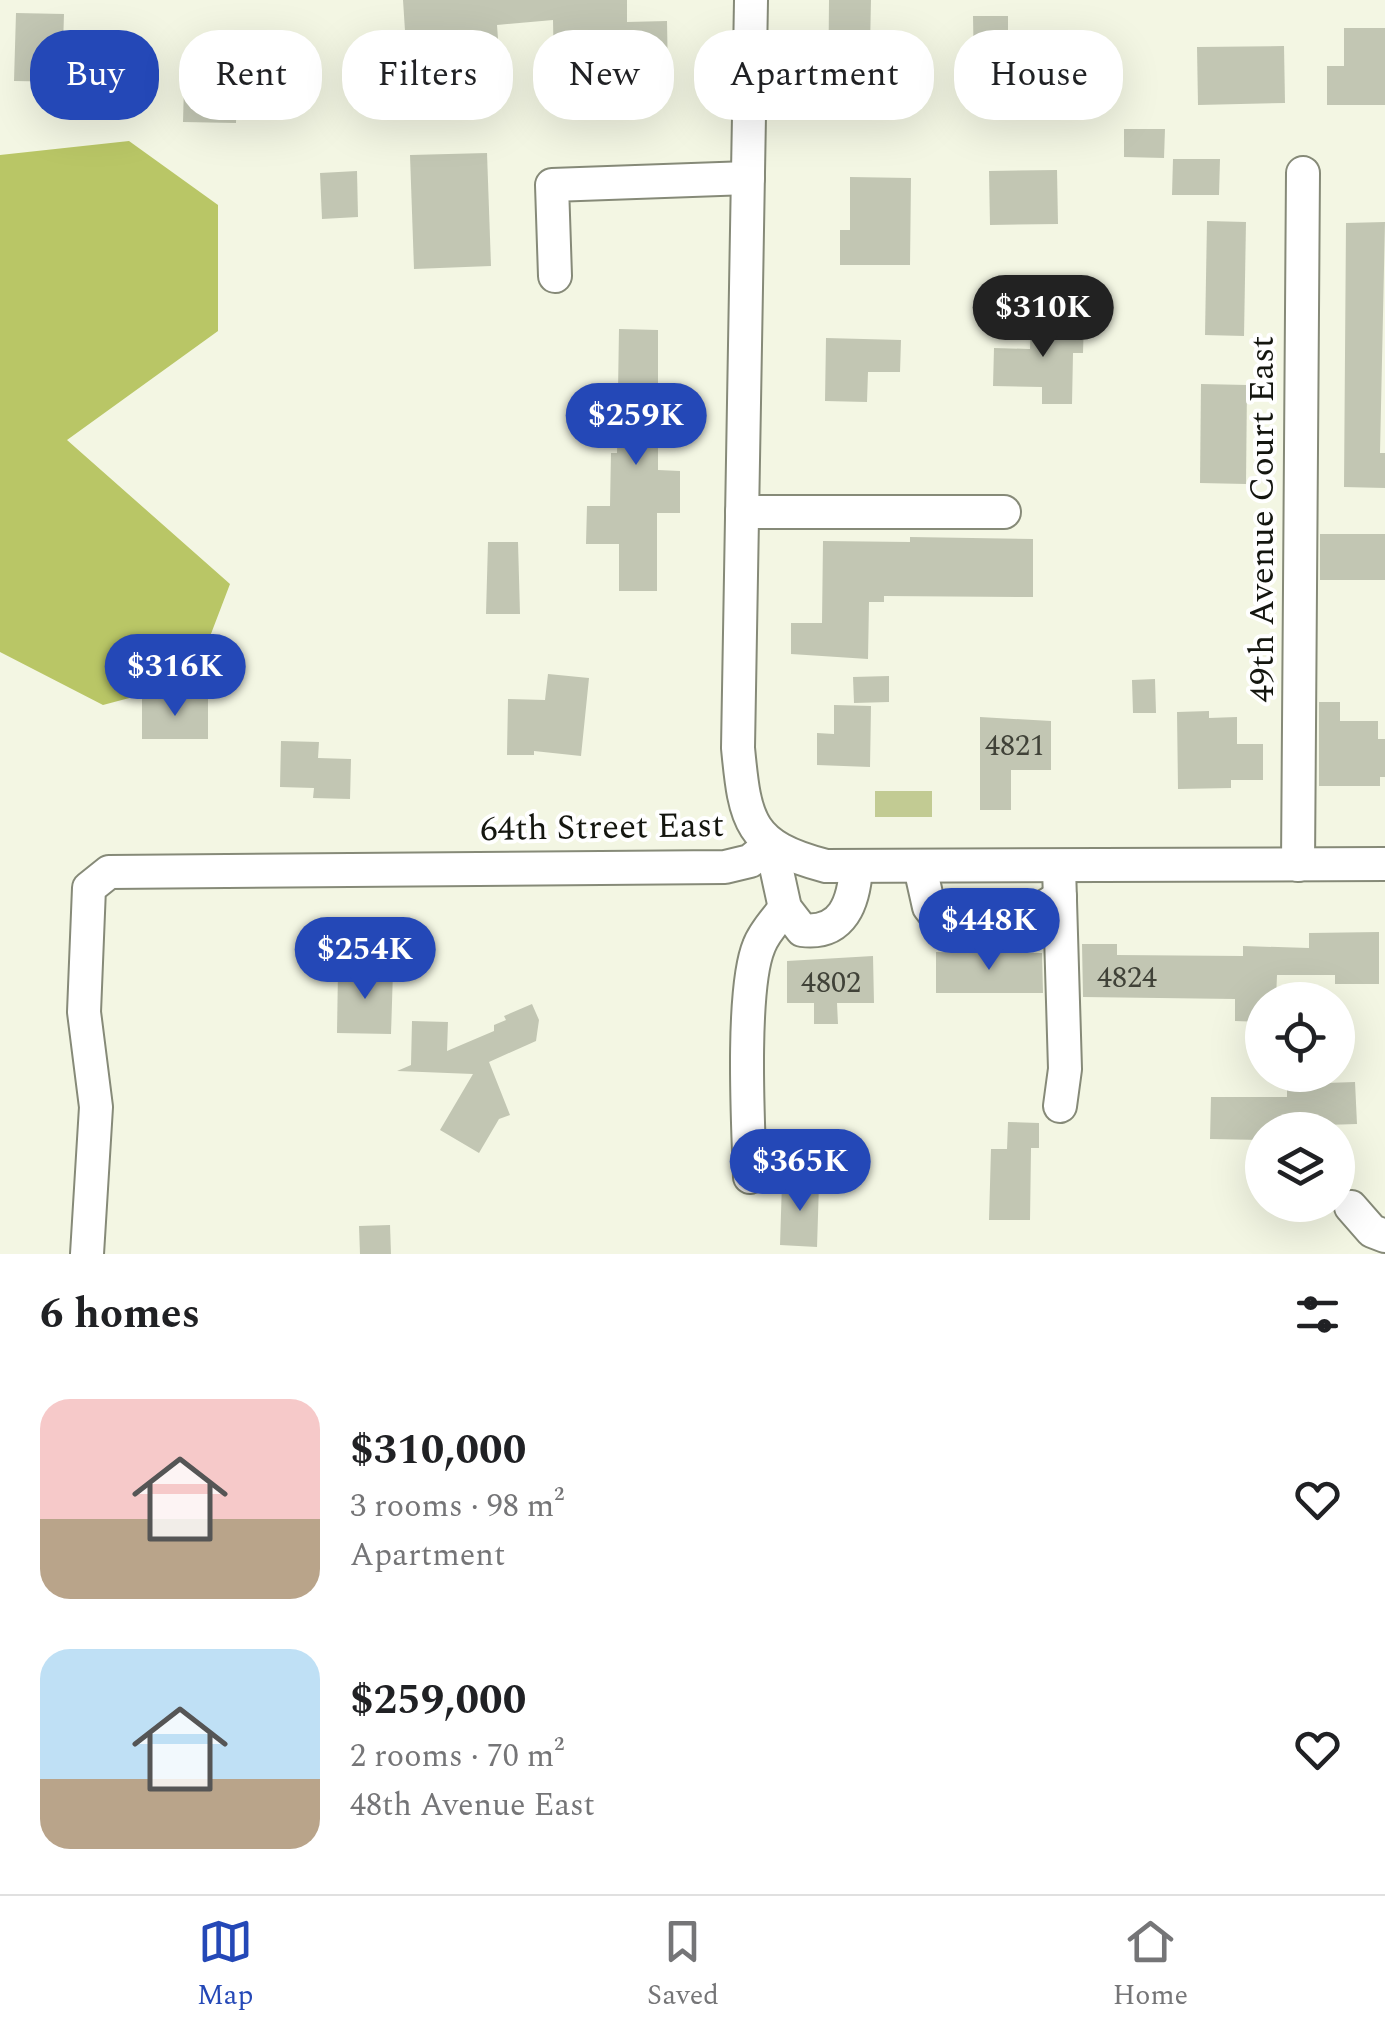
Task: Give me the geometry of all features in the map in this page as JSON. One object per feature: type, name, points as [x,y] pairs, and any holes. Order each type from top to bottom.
[{"type":"street","points":[[751,0],[738,748],[743,804],[758,832],[770,844],[786,908],[802,930],[830,928],[854,898],[856,867]]},
{"type":"street","name":"49th Avenue Court East","points":[[1298,865],[1303,173]]},
{"type":"street","points":[[556,276],[552,185],[748,178]]},
{"type":"street","points":[[742,512],[1004,512]]},
{"type":"street","name":"64th Street East","points":[[87,1254],[96,1107],[84,1012],[85,922],[89,888],[108,872],[726,867],[750,861],[770,844],[802,860],[856,867],[920,867],[1059,882],[1298,865],[1385,864]]},
{"type":"street","points":[[920,867],[928,907],[943,925],[972,935],[1003,933],[1059,882]]},
{"type":"street","points":[[1059,882],[1064,1068],[1060,1106]]},
{"type":"street","points":[[750,1177],[750,1003],[754,964],[759,944],[786,908]]},
{"type":"street","points":[[1355,1212],[1372,1231],[1385,1236]]},
{"type":"green space","points":[[129,141],[218,205],[218,331],[67,440],[230,584],[193,681],[103,705],[0,652],[0,155]]},
{"type":"green space","points":[[875,791],[932,791],[932,817],[875,817]]},
{"type":"building","points":[[403,0],[627,0],[627,22],[667,21],[667,30],[553,30],[553,20],[497,25],[497,30],[405,30]]},
{"type":"building","points":[[829,0],[871,0],[870,30],[829,30]]},
{"type":"building","points":[[16,13],[64,14],[64,30],[30,30],[30,81],[14,81]]},
{"type":"building","points":[[973,16],[1008,16],[1008,30],[973,30]]},
{"type":"building","points":[[1344,28],[1385,28],[1385,105],[1327,105],[1327,66],[1344,66]]},
{"type":"building","points":[[1284,46],[1285,103],[1198,105],[1197,47]]},
{"type":"building","points":[[183,120],[236,120],[236,123]]},
{"type":"building","points":[[1124,129],[1165,129],[1164,158],[1124,157]]},
{"type":"building","points":[[487,153],[491,266],[414,269],[410,155]]},
{"type":"building","points":[[1173,159],[1220,159],[1219,195],[1172,195]]},
{"type":"building","points":[[1057,170],[1058,224],[990,225],[989,171]]},
{"type":"building","points":[[357,171],[358,217],[322,219],[320,173]]},
{"type":"building","points":[[850,177],[911,178],[910,265],[840,265],[840,230],[850,230]]},
{"type":"building","points":[[1207,221],[1246,222],[1244,336],[1205,335]]},
{"type":"building","points":[[1385,222],[1380,453],[1385,453],[1385,488],[1344,487],[1346,223]]},
{"type":"building","points":[[1031,319],[1084,320],[1083,353],[1073,353],[1072,404],[1042,404],[1042,387],[993,386],[994,348],[1030,349]]},
{"type":"building","points":[[619,329],[658,330],[658,470],[680,471],[680,513],[657,513],[657,591],[619,591],[619,544],[586,544],[587,506],[610,506],[611,453],[617,453]]},
{"type":"building","points":[[826,338],[901,340],[900,372],[868,372],[867,402],[825,401]]},
{"type":"building","points":[[1201,384],[1247,385],[1246,484],[1200,483]]},
{"type":"building","points":[[1320,534],[1385,534],[1385,580],[1320,580]]},
{"type":"building","points":[[910,537],[1033,539],[1033,597],[884,596],[884,602],[869,602],[868,659],[791,654],[791,623],[822,623],[823,541],[910,542]]},
{"type":"building","points":[[488,542],[518,542],[520,614],[486,614]]},
{"type":"building","points":[[548,674],[589,678],[581,756],[534,751],[534,755],[507,755],[508,699],[545,700]]},
{"type":"building","points":[[889,676],[889,702],[854,703],[853,677]]},
{"type":"building","points":[[1155,679],[1156,713],[1133,713],[1132,680]]},
{"type":"building","points":[[142,698],[208,699],[208,739],[142,739]]},
{"type":"building","points":[[1319,702],[1340,702],[1340,721],[1378,721],[1378,739],[1385,739],[1385,777],[1380,777],[1380,786],[1319,786]]},
{"type":"building","points":[[834,705],[871,706],[870,767],[817,765],[817,733],[834,734]]},
{"type":"building","points":[[1209,711],[1209,718],[1237,717],[1237,744],[1263,744],[1263,780],[1231,780],[1231,788],[1178,789],[1177,712]]},
{"type":"building","points":[[980,717],[1051,721],[1051,770],[1011,770],[1011,810],[980,810]]},
{"type":"building","points":[[281,741],[319,742],[318,758],[351,759],[350,799],[313,798],[314,788],[280,787]]},
{"type":"building","points":[[1379,932],[1379,984],[1335,982],[1335,975],[1277,975],[1277,982],[1245,982],[1245,1021],[1235,1021],[1235,999],[1083,997],[1082,944],[1117,944],[1117,955],[1243,956],[1243,946],[1309,948],[1309,933]]},
{"type":"building","points":[[1022,946],[1022,953],[1042,953],[1043,993],[936,993],[936,952],[1004,953]]},
{"type":"building","points":[[873,956],[874,1003],[837,1003],[838,1024],[814,1024],[814,1003],[787,1003],[787,961]]},
{"type":"building","points":[[338,970],[393,971],[391,1034],[337,1033]]},
{"type":"building","points":[[532,1004],[539,1020],[536,1041],[489,1062],[510,1115],[499,1119],[479,1153],[440,1130],[473,1074],[397,1071],[411,1065],[412,1021],[448,1022],[447,1051],[494,1031],[494,1025],[506,1020],[504,1016]]},
{"type":"building","points":[[1355,1082],[1357,1124],[1355,1112],[1245,1112],[1245,1140],[1210,1139],[1211,1097],[1287,1097],[1287,1092],[1355,1092]]},
{"type":"building","points":[[1008,1122],[1039,1123],[1039,1148],[1031,1148],[1030,1220],[989,1220],[991,1149],[1007,1149]]},
{"type":"building","points":[[782,1182],[819,1183],[817,1247],[780,1245]]},
{"type":"building","points":[[390,1225],[391,1254],[360,1254],[359,1226]]}]
